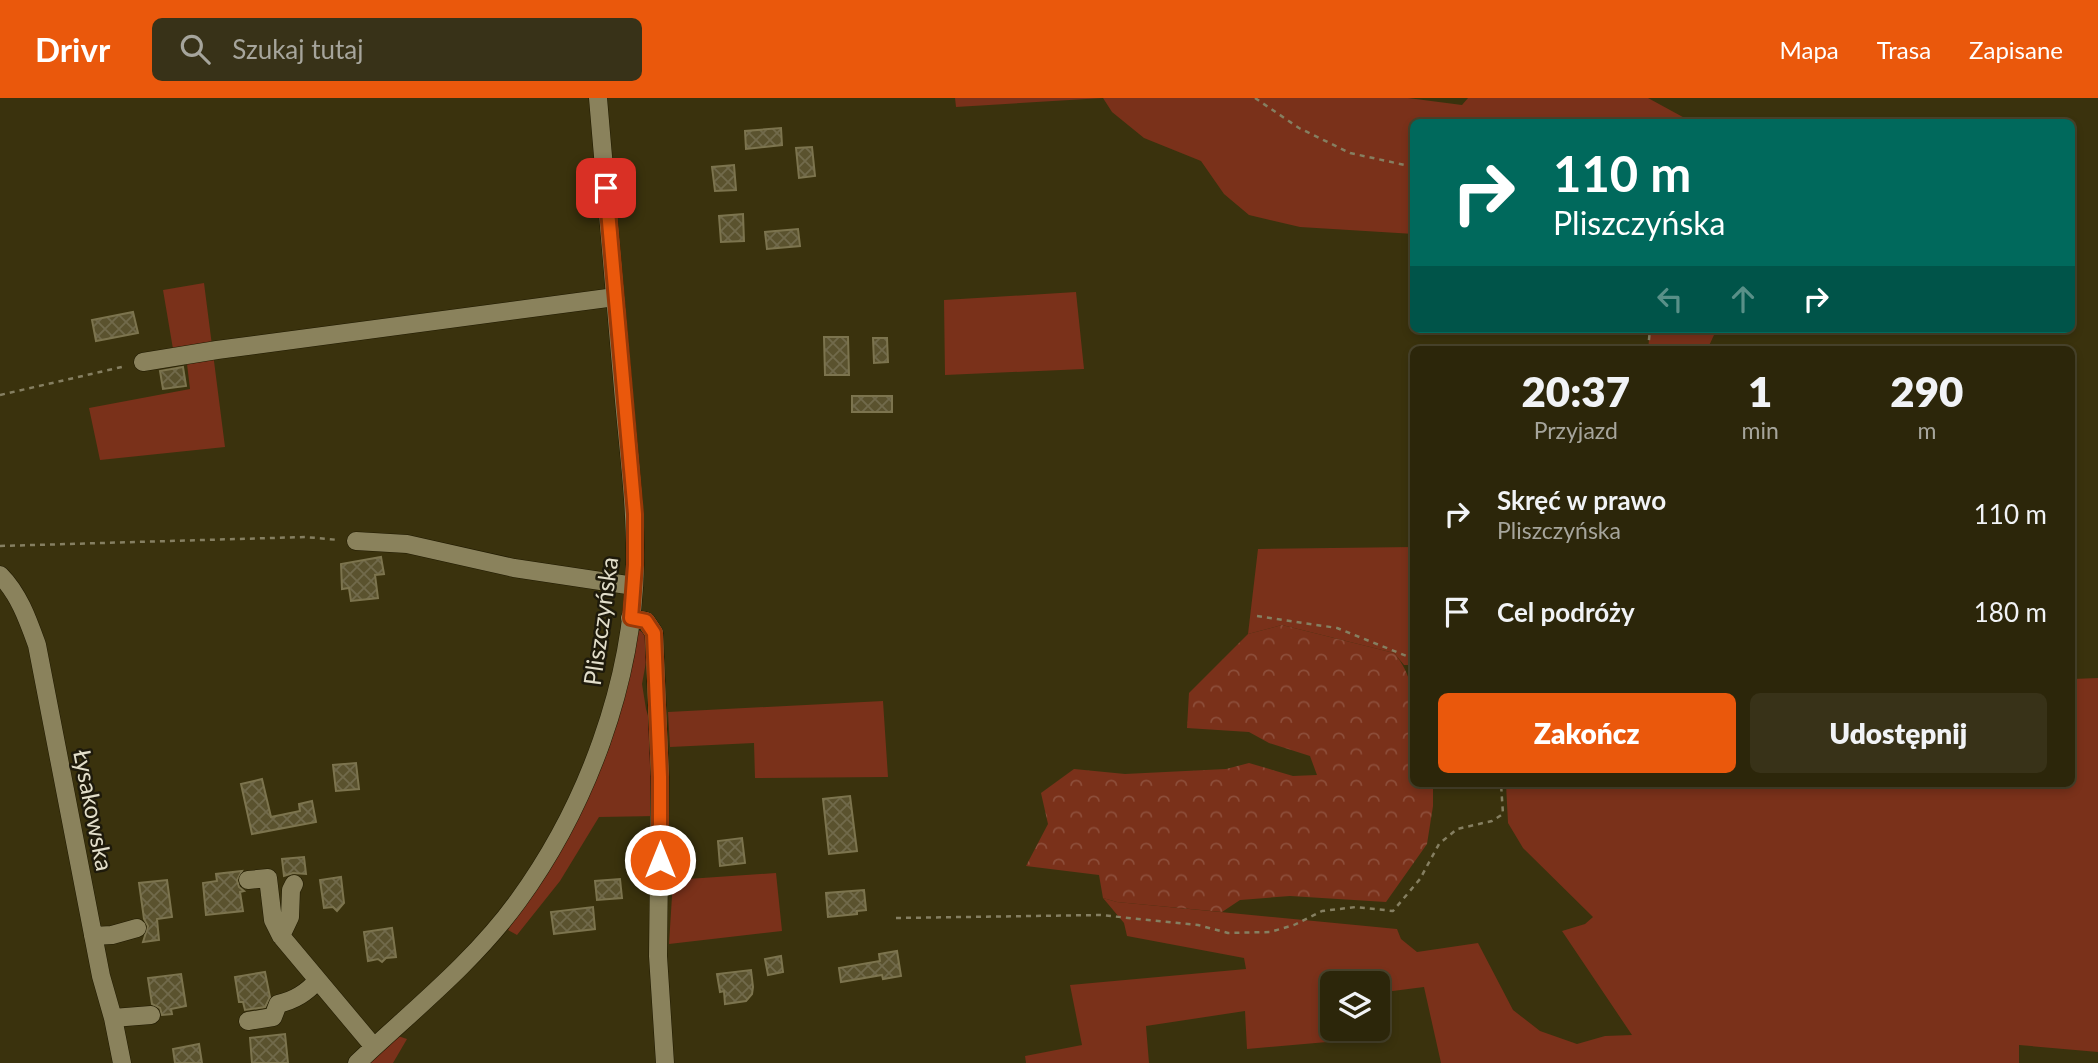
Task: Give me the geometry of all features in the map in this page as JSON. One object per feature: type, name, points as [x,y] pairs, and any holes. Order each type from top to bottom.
[{"type":"street","name":"Pliszczyńska","points":[[357,1063],[492,934],[518,901],[572,810],[606,729],[619,679],[631,618],[635,514],[598,98]]},
{"type":"street","points":[[143,362],[615,296]]},
{"type":"street","points":[[356,541],[407,544],[514,568],[634,586]]},
{"type":"street","name":"Łysakowska","points":[[0,575],[9,583],[25,612],[37,645],[101,976],[122,1063]]},
{"type":"street","points":[[631,618],[646,621],[654,633],[660,777],[658,956],[665,1063]]},
{"type":"street","points":[[248,880],[268,878],[273,920],[281,936],[374,1047]]},
{"type":"street","points":[[281,936],[290,917],[291,890],[294,884]]},
{"type":"street","points":[[93,936],[112,935],[137,928]]},
{"type":"street","points":[[248,1021],[273,1017],[278,1004],[292,1001],[318,981]]},
{"type":"street","points":[[113,1018],[150,1016]]},
{"type":"path","points":[[1255,98],[1299,128],[1350,153],[1410,166]]},
{"type":"path","points":[[0,395],[143,362]]},
{"type":"path","points":[[0,547],[305,537],[356,541]]},
{"type":"path","points":[[1257,616],[1337,628],[1410,657]]},
{"type":"path","points":[[897,918],[1100,915],[1198,925],[1228,933],[1270,932],[1294,925],[1322,911],[1356,907],[1393,911],[1420,879],[1439,844],[1457,829],[1492,821],[1503,814],[1501,787]]},
{"type":"green space","points":[[955,98],[1103,98],[956,107]]},
{"type":"green space","points":[[1103,98],[1408,98],[1462,105],[1468,98],[1648,98],[1686,119],[1410,119],[1410,234],[1300,227],[1249,215],[1224,194],[1201,161],[1144,138],[1112,112]]},
{"type":"green space","points":[[204,283],[225,447],[100,460],[89,408],[190,389],[185,347],[173,349],[163,290]]},
{"type":"green space","points":[[1076,292],[1084,369],[945,375],[944,300]]},
{"type":"green space","points":[[1650,333],[1714,333],[1709,346],[1648,346]]},
{"type":"green space","points":[[1410,547],[1410,665],[1404,665],[1394,653],[1282,625],[1248,634],[1258,549]]},
{"type":"green space","points":[[1282,625],[1394,653],[1403,667],[1410,682],[1410,787],[1433,787],[1433,806],[1427,844],[1386,902],[1290,896],[1240,900],[1222,912],[1117,902],[1103,898],[1099,875],[1026,866],[1048,824],[1041,793],[1074,769],[1125,774],[1226,769],[1249,763],[1293,776],[1317,775],[1310,756],[1269,743],[1249,732],[1187,728],[1189,693],[1248,634]]},
{"type":"green space","points":[[638,630],[645,633],[649,646],[642,684],[653,732],[657,816],[599,817],[560,881],[517,935],[508,930],[570,835],[610,746]]},
{"type":"green space","points":[[2098,678],[2098,1052],[2019,1045],[2019,1063],[1441,1063],[1424,987],[1390,991],[1390,971],[1320,971],[1320,1041],[1339,1041],[1247,1049],[1245,1011],[1146,1026],[1149,1063],[1026,1063],[1025,1056],[1082,1045],[1070,985],[1246,969],[1244,958],[1127,936],[1124,923],[1103,898],[1117,902],[1397,929],[1401,939],[1417,952],[1478,943],[1513,1010],[1540,1031],[1577,1044],[1605,1036],[1632,1035],[1562,931],[1585,924],[1593,917],[1523,848],[1508,823],[1506,787],[2075,787],[2075,679]]},
{"type":"green space","points":[[883,701],[888,777],[755,778],[754,743],[670,747],[668,712]]},
{"type":"green space","points":[[776,873],[782,931],[669,944],[673,880]]},
{"type":"green space","points":[[398,1036],[407,1039],[393,1063],[370,1063]]},
{"type":"building","points":[[781,128],[782,145],[746,149],[745,131]]},
{"type":"building","points":[[812,147],[815,176],[799,178],[796,148]]},
{"type":"building","points":[[734,165],[736,190],[715,191],[712,167]]},
{"type":"building","points":[[743,214],[744,241],[721,242],[719,216]]},
{"type":"building","points":[[798,229],[800,246],[767,249],[765,232]]},
{"type":"building","points":[[133,312],[138,333],[96,341],[92,320]]},
{"type":"building","points":[[824,337],[848,337],[849,375],[825,375]]},
{"type":"building","points":[[873,338],[887,338],[888,362],[874,363]]},
{"type":"building","points":[[183,367],[186,386],[163,389],[160,371]]},
{"type":"building","points":[[852,396],[892,396],[892,412],[852,412]]},
{"type":"building","points":[[381,557],[384,574],[375,575],[378,598],[351,601],[349,588],[342,589],[341,564]]},
{"type":"building","points":[[356,763],[359,789],[336,791],[333,765]]},
{"type":"building","points":[[262,779],[271,817],[300,811],[299,804],[312,801],[316,822],[252,834],[241,784]]},
{"type":"building","points":[[850,796],[857,851],[829,854],[823,799]]},
{"type":"building","points":[[742,838],[745,863],[720,866],[718,841]]},
{"type":"building","points":[[304,857],[306,874],[293,873],[284,876],[282,859]]},
{"type":"building","points":[[242,871],[237,880],[244,891],[240,892],[243,911],[206,915],[203,883],[217,881],[216,874]]},
{"type":"building","points":[[341,877],[344,903],[337,911],[333,907],[324,908],[320,880]]},
{"type":"building","points":[[620,879],[622,898],[597,900],[595,881]]},
{"type":"building","points":[[167,880],[172,917],[157,919],[159,940],[143,942],[148,926],[144,919],[139,883]]},
{"type":"building","points":[[864,890],[866,910],[857,911],[857,914],[828,917],[826,893]]},
{"type":"building","points":[[593,907],[595,929],[554,934],[551,912]]},
{"type":"building","points":[[392,928],[396,957],[386,958],[382,962],[378,959],[368,961],[364,932]]},
{"type":"building","points":[[897,951],[901,976],[883,979],[882,975],[841,982],[839,968],[880,961],[879,954]]},
{"type":"building","points":[[781,956],[783,972],[768,975],[765,959]]},
{"type":"building","points":[[751,970],[752,994],[746,1001],[725,1004],[724,991],[720,992],[717,974]]},
{"type":"building","points":[[265,972],[270,997],[265,1007],[245,1010],[243,1002],[239,1002],[235,977]]},
{"type":"building","points":[[181,974],[186,1006],[171,1009],[172,1014],[162,1015],[160,1008],[152,1004],[148,978]]},
{"type":"building","points":[[285,1034],[288,1063],[252,1063],[250,1038]]},
{"type":"building","points":[[199,1044],[202,1063],[175,1063],[173,1049]]},
{"type":"route","points":[[606,188],[635,514],[631,618],[646,621],[654,633],[660,777],[660,860]]}]
